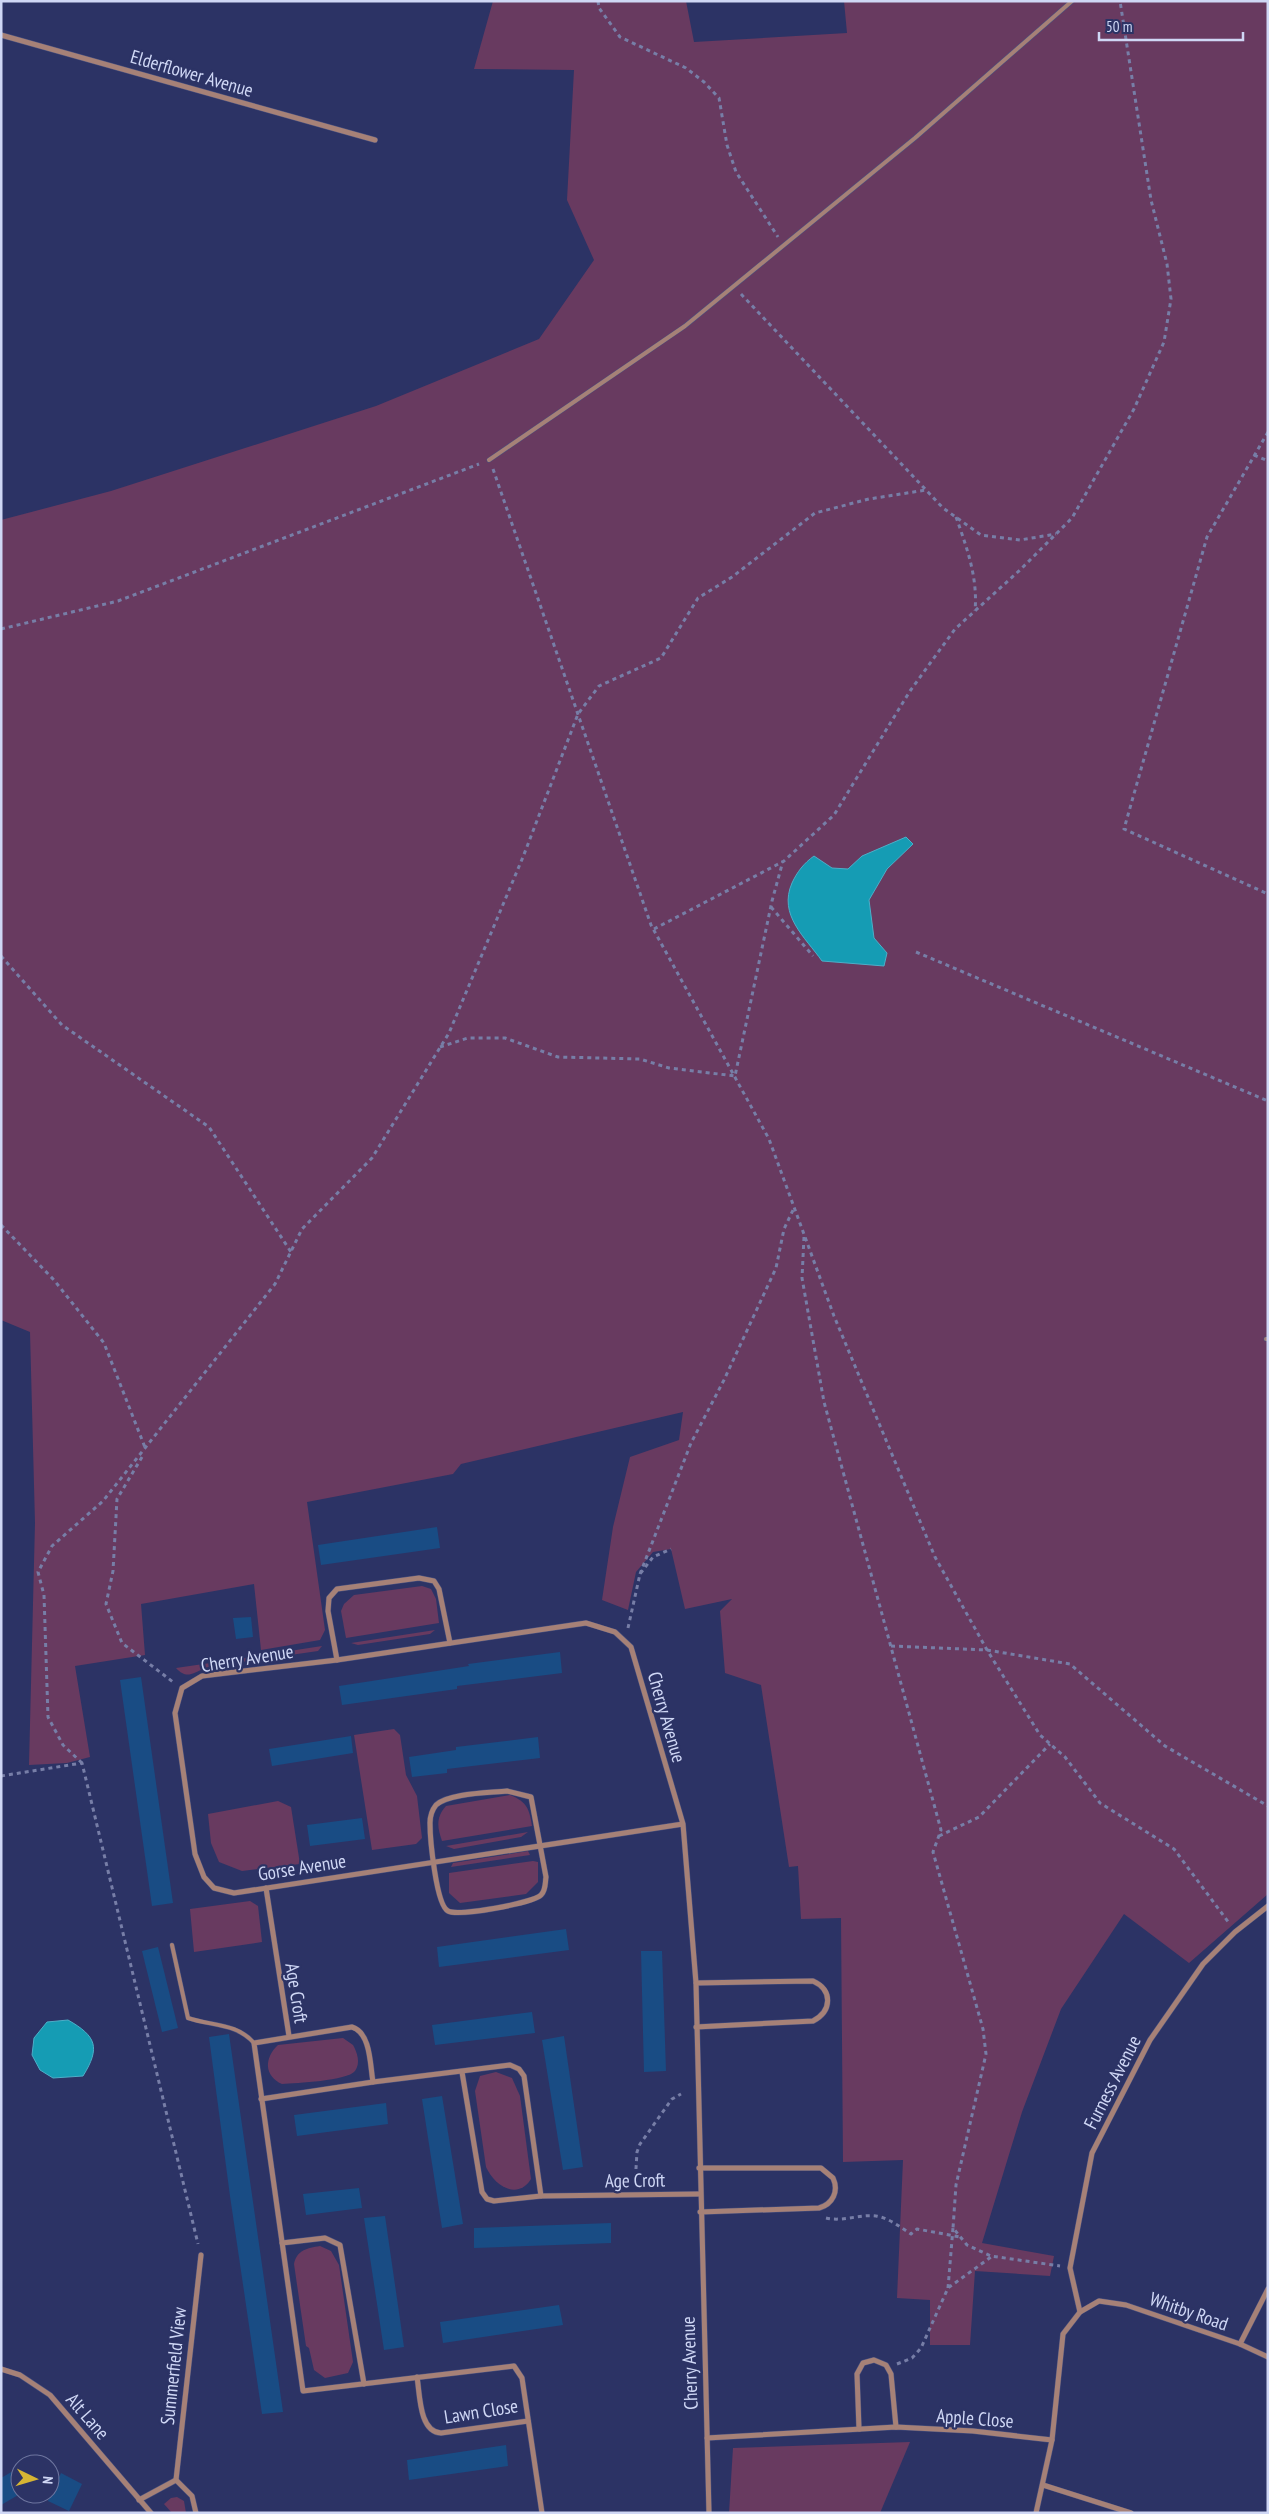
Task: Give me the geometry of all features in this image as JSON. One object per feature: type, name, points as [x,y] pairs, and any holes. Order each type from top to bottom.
[{"type":"street","name":"Elderflower Avenue","points":[[1,35],[375,140]]},
{"type":"street","points":[[337,1660],[328,1611],[328,1598],[337,1589],[419,1578],[434,1581],[439,1590],[450,1643]]},
{"type":"street","name":"Cherry Avenue","points":[[195,1854],[175,1713],[182,1688],[202,1676],[337,1660],[586,1623],[615,1632],[631,1647],[683,1824],[696,1984],[699,2194],[708,2513]]},
{"type":"street","points":[[507,1791],[531,1797],[546,1877],[545,1889],[541,1895],[533,1899],[454,1914],[443,1907],[434,1860],[431,1817],[436,1806],[449,1798],[507,1791]]},
{"type":"street","name":"Gorse Avenue","points":[[195,1854],[204,1876],[214,1888],[234,1893],[434,1860],[683,1824]]},
{"type":"street","name":"Age Croft","points":[[266,1888],[289,2036],[352,2027],[357,2028],[362,2032],[365,2040],[373,2082]]},
{"type":"street","name":"Furness Avenue","points":[[1080,2312],[1070,2268],[1092,2153],[1150,2040],[1203,1964],[1235,1932],[1268,1906]]},
{"type":"street","points":[[696,1984],[813,1981],[825,1990],[829,2001],[825,2013],[813,2021],[696,2028]]},
{"type":"street","points":[[254,2043],[289,2036]]},
{"type":"street","name":"Lawn Close","points":[[254,2043],[303,2391],[417,2377],[514,2366],[522,2378],[528,2421],[433,2432],[426,2424],[417,2377]]},
{"type":"street","points":[[261,2099],[373,2082],[510,2065],[519,2069],[524,2076],[541,2196]]},
{"type":"street","name":"Age Croft","points":[[462,2072],[482,2192],[487,2198],[494,2201],[541,2196],[699,2194]]},
{"type":"street","points":[[699,2168],[821,2168],[833,2178],[836,2189],[830,2202],[819,2208],[700,2212]]},
{"type":"street","points":[[282,2243],[325,2238],[340,2245],[364,2384]]},
{"type":"street","name":"Summerfield View","points":[[176,2480],[201,2255]]},
{"type":"street","points":[[1240,2344],[1268,2289]]},
{"type":"street","name":"Whitby Road","points":[[1080,2312],[1099,2301],[1126,2305],[1240,2344],[1268,2356]]},
{"type":"street","points":[[1036,2513],[1052,2440],[1063,2334],[1080,2312]]},
{"type":"street","points":[[859,2429],[858,2374],[863,2363],[874,2360],[887,2367],[891,2374],[896,2428]]},
{"type":"street","name":"Alt Lane","points":[[1,2369],[20,2375],[50,2395],[151,2513]]},
{"type":"street","points":[[528,2421],[542,2513]]},
{"type":"street","name":"Apple Close","points":[[707,2438],[896,2428],[973,2431],[1052,2440]]},
{"type":"street","points":[[140,2500],[176,2480],[192,2496],[196,2513]]},
{"type":"street","points":[[1043,2486],[1131,2513]]},
{"type":"lane","points":[[489,460],[685,326],[915,138],[1072,1]]},
{"type":"lane","points":[[172,1945],[188,2018],[204,2024],[233,2028],[247,2034],[254,2043]]},
{"type":"path","points":[[598,1],[598,8],[620,37],[686,68],[704,82],[719,98],[727,145],[736,172],[784,245]]},
{"type":"path","points":[[654,929],[784,861],[834,815],[910,691],[955,628],[1072,518],[1134,409],[1164,342],[1171,299],[1167,264],[1151,200],[1120,1]]},
{"type":"path","points":[[734,286],[943,508],[981,535],[1020,540],[1056,534]]},
{"type":"path","points":[[1268,432],[1207,537],[1124,829],[1268,894]]},
{"type":"path","points":[[1254,455],[1268,461]]},
{"type":"path","points":[[1,630],[118,601],[489,460],[654,929],[769,1138],[834,1316],[935,1556],[988,1650],[1040,1735],[1064,1757],[1100,1803],[1174,1849],[1235,1932]]},
{"type":"path","points":[[201,2255],[82,1763],[63,1745],[48,1717],[44,1595],[38,1572],[52,1546],[103,1501],[276,1284],[302,1229],[372,1158],[449,1033],[523,857],[578,714],[599,686],[661,658],[698,598],[732,577],[815,512],[869,499],[926,490]]},
{"type":"path","points":[[956,517],[971,561],[976,594],[975,611]]},
{"type":"path","points":[[734,1076],[771,906],[784,861]]},
{"type":"path","points":[[771,906],[813,956]]},
{"type":"path","points":[[916,952],[1268,1101]]},
{"type":"path","points":[[1,956],[62,1025],[209,1127],[290,1252]]},
{"type":"path","points":[[440,1048],[468,1038],[505,1038],[558,1057],[640,1060],[669,1068],[734,1076]]},
{"type":"path","points":[[624,1641],[640,1574],[692,1443],[724,1380],[776,1268],[784,1229],[794,1207]]},
{"type":"path","points":[[1,1225],[54,1280],[104,1343],[146,1449]]},
{"type":"path","points":[[804,1234],[802,1278],[824,1402],[941,1830],[933,1852],[983,2029],[986,2054],[956,2185],[948,2288],[921,2348],[912,2358],[887,2367]]},
{"type":"path","points":[[146,1449],[117,1500],[114,1571],[106,1604],[122,1643],[182,1688]]},
{"type":"path","points":[[640,1574],[653,1557],[671,1549]]},
{"type":"path","points":[[891,1646],[988,1650],[1070,1664],[1165,1746],[1268,1806]]},
{"type":"path","points":[[939,1836],[979,1817],[1050,1744]]},
{"type":"path","points":[[1,1776],[82,1763]]},
{"type":"path","points":[[635,2195],[637,2152],[640,2144],[672,2099],[681,2094]]},
{"type":"path","points":[[819,2208],[824,2217],[834,2220],[874,2216],[886,2218],[911,2234],[917,2229],[960,2237]]},
{"type":"path","points":[[953,2228],[967,2245],[992,2256],[1070,2268]]},
{"type":"path","points":[[948,2288],[992,2256]]},
{"type":"shaded area","points":[[493,1],[686,1],[694,42],[847,33],[844,1],[1268,1],[1268,1894],[1189,1963],[1124,1914],[1061,2009],[1022,2112],[982,2243],[1054,2256],[1050,2276],[975,2271],[970,2345],[930,2345],[930,2300],[897,2298],[903,2160],[843,2162],[841,1918],[801,1919],[798,1866],[789,1867],[761,1685],[725,1673],[720,1611],[732,1599],[685,1609],[671,1549],[653,1552],[636,1572],[628,1610],[602,1600],[613,1527],[630,1457],[679,1440],[683,1412],[461,1464],[453,1474],[307,1502],[325,1630],[320,1640],[261,1650],[254,1584],[141,1604],[145,1655],[75,1666],[90,1757],[67,1763],[29,1765],[35,1523],[30,1332],[1,1320],[1,520],[111,491],[376,406],[539,339],[594,260],[567,200],[574,70],[474,69]]},
{"type":"shaded area","points":[[906,837],[913,844],[887,869],[869,900],[874,938],[887,953],[884,966],[822,961],[795,925],[788,905],[792,883],[799,871],[814,856],[832,868],[848,869],[862,856]]},
{"type":"shaded area","points":[[422,1586],[431,1589],[436,1599],[439,1623],[346,1638],[341,1611],[344,1604],[354,1595]]},
{"type":"shaded area","points":[[435,1630],[430,1634],[358,1645],[351,1643]]},
{"type":"shaded area","points":[[322,1646],[318,1651],[241,1662],[238,1659]]},
{"type":"shaded area","points":[[231,1660],[231,1662],[209,1666],[189,1675],[183,1674],[176,1668]]},
{"type":"shaded area","points":[[394,1729],[400,1735],[406,1775],[417,1796],[422,1838],[416,1844],[372,1850],[354,1735]]},
{"type":"shaded area","points":[[510,1795],[524,1803],[530,1815],[532,1826],[442,1841],[438,1822],[440,1814],[446,1806]]},
{"type":"shaded area","points":[[278,1801],[291,1807],[300,1864],[242,1871],[219,1862],[211,1843],[208,1814]]},
{"type":"shaded area","points":[[528,1832],[521,1837],[454,1849],[446,1846]]},
{"type":"shaded area","points":[[528,1851],[530,1855],[451,1867],[453,1863]]},
{"type":"shaded area","points":[[533,1861],[538,1862],[538,1882],[526,1894],[460,1903],[449,1893],[449,1873]]},
{"type":"shaded area","points":[[250,1901],[258,1906],[262,1942],[194,1952],[190,1909]]},
{"type":"shaded area","points":[[68,2020],[85,2031],[93,2043],[94,2050],[89,2066],[83,2076],[53,2078],[40,2070],[32,2055],[34,2038],[47,2022]]},
{"type":"shaded area","points":[[343,2038],[353,2045],[358,2058],[357,2068],[350,2074],[321,2081],[282,2084],[276,2081],[269,2072],[268,2061],[270,2055],[278,2045]]},
{"type":"shaded area","points":[[496,2072],[512,2078],[520,2096],[531,2179],[525,2186],[519,2189],[513,2190],[500,2185],[494,2180],[486,2167],[475,2091],[480,2076]]},
{"type":"shaded area","points":[[320,2246],[331,2251],[339,2265],[353,2362],[348,2373],[325,2378],[314,2370],[309,2348],[306,2346],[294,2264],[295,2259],[303,2250]]},
{"type":"shaded area","points":[[910,2442],[880,2513],[729,2513],[733,2448]]},
{"type":"shaded area","points":[[177,2497],[184,2501],[186,2513],[172,2513],[164,2504],[171,2498]]},
{"type":"building","points":[[437,1527],[440,1548],[321,1565],[318,1545]]},
{"type":"building","points":[[251,1617],[253,1637],[236,1639],[233,1618]]},
{"type":"building","points":[[560,1652],[562,1673],[457,1686],[457,1689],[342,1705],[339,1686],[469,1666],[468,1664]]},
{"type":"building","points":[[141,1677],[173,1903],[152,1906],[120,1680]]},
{"type":"building","points":[[351,1736],[353,1753],[272,1766],[269,1749]]},
{"type":"building","points":[[538,1737],[540,1758],[447,1769],[447,1773],[412,1777],[409,1757],[456,1750],[456,1747]]},
{"type":"building","points":[[362,1818],[365,1839],[310,1846],[307,1825]]},
{"type":"building","points":[[566,1929],[569,1950],[439,1967],[437,1947]]},
{"type":"building","points":[[158,1947],[178,2028],[162,2032],[142,1951]]},
{"type":"building","points":[[641,1951],[662,1951],[666,2071],[644,2072]]},
{"type":"building","points":[[532,2012],[535,2033],[435,2045],[432,2025]]},
{"type":"building","points":[[229,2034],[283,2412],[262,2414],[230,2196],[209,2037]]},
{"type":"building","points":[[564,2036],[583,2167],[563,2170],[542,2040]]},
{"type":"building","points":[[442,2096],[463,2224],[442,2228],[422,2099]]},
{"type":"building","points":[[386,2103],[388,2124],[297,2136],[294,2115]]},
{"type":"building","points":[[359,2188],[362,2208],[306,2215],[303,2194]]},
{"type":"building","points":[[385,2216],[404,2347],[384,2350],[364,2218]]},
{"type":"building","points":[[611,2223],[611,2243],[474,2248],[474,2228]]},
{"type":"building","points":[[559,2305],[563,2325],[443,2343],[440,2322]]},
{"type":"building","points":[[506,2445],[508,2466],[409,2480],[407,2460]]},
{"type":"building","points":[[10,2473],[10,2500],[1,2505],[1,2478]]},
{"type":"building","points":[[61,2473],[82,2484],[69,2511],[54,2504],[60,2504]]}]
